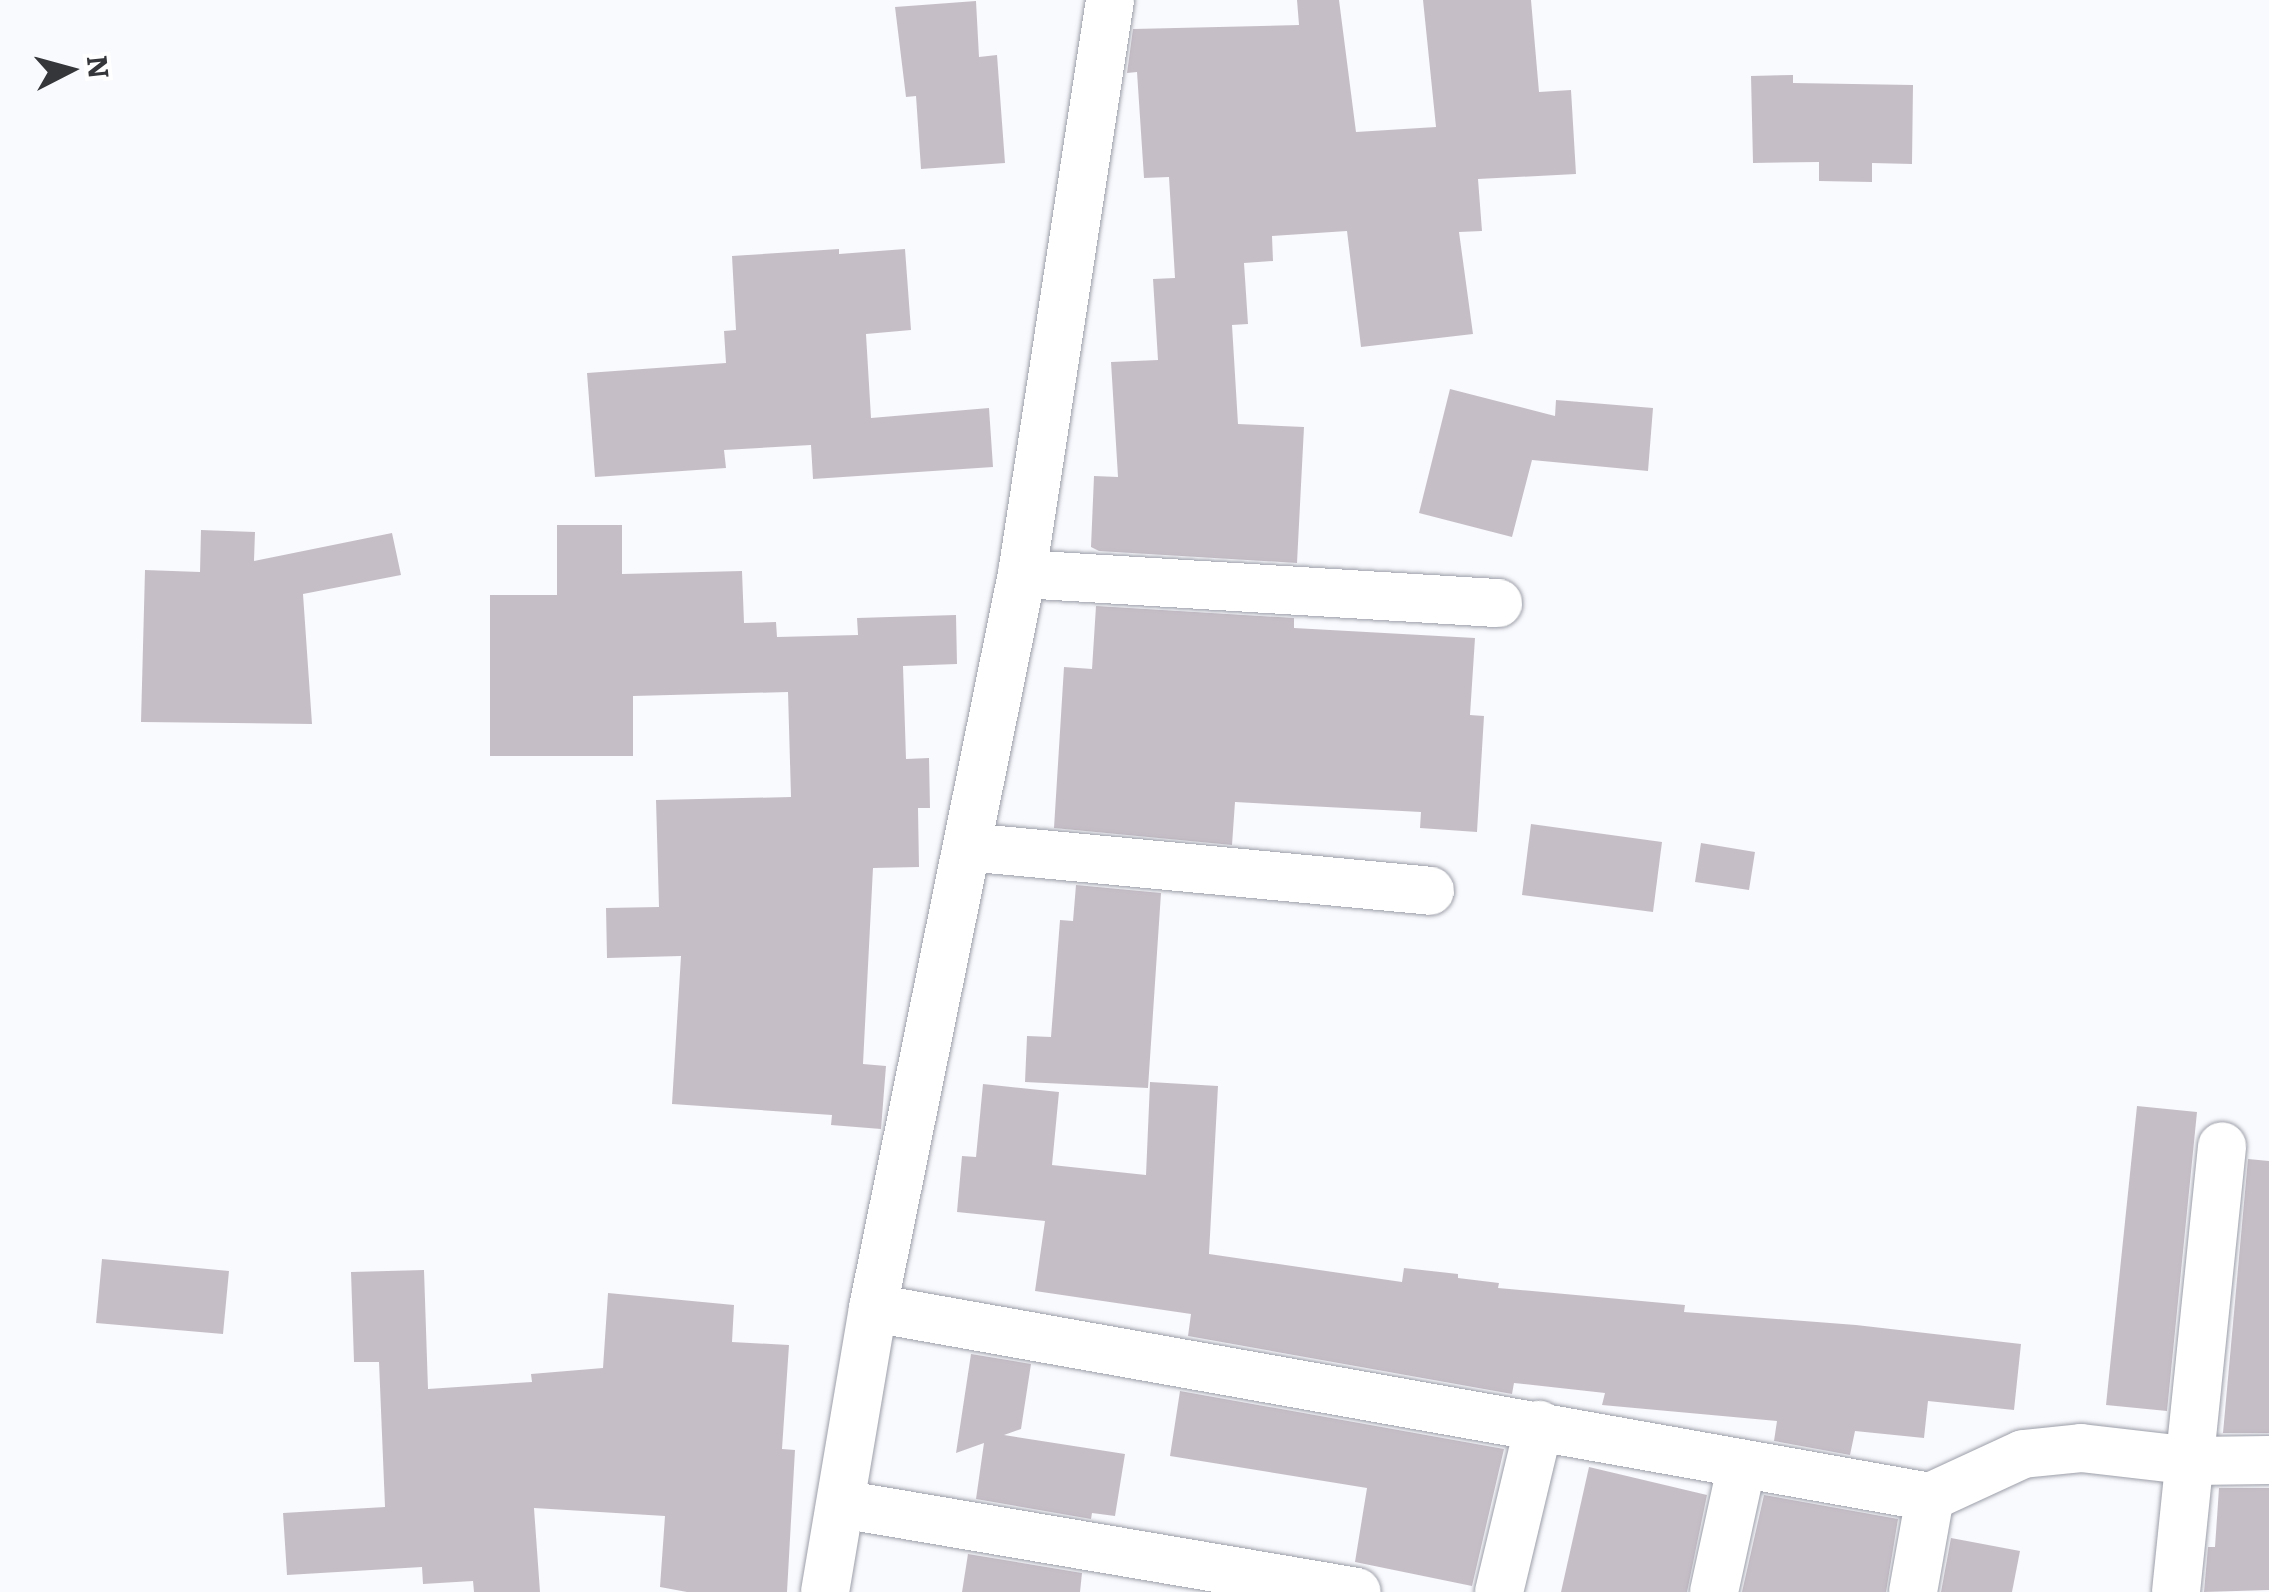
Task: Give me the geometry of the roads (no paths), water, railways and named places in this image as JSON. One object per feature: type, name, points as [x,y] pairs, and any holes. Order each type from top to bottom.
[{"type":"street","points":[[825,1592],[873,1308],[1022,574],[1110,0]]},
{"type":"street","points":[[1022,574],[1498,604]]},
{"type":"street","points":[[967,847],[1430,891]]},
{"type":"street","points":[[2176,1592],[2193,1461],[2222,1146]]},
{"type":"street","points":[[873,1308],[1930,1497],[2023,1454],[2081,1448],[2193,1461],[2269,1460]]},
{"type":"street","points":[[1499,1592],[1538,1425]]},
{"type":"street","points":[[1714,1592],[1742,1464]]},
{"type":"street","points":[[1913,1592],[1930,1497]]},
{"type":"street","points":[[841,1504],[1357,1592]]}]
